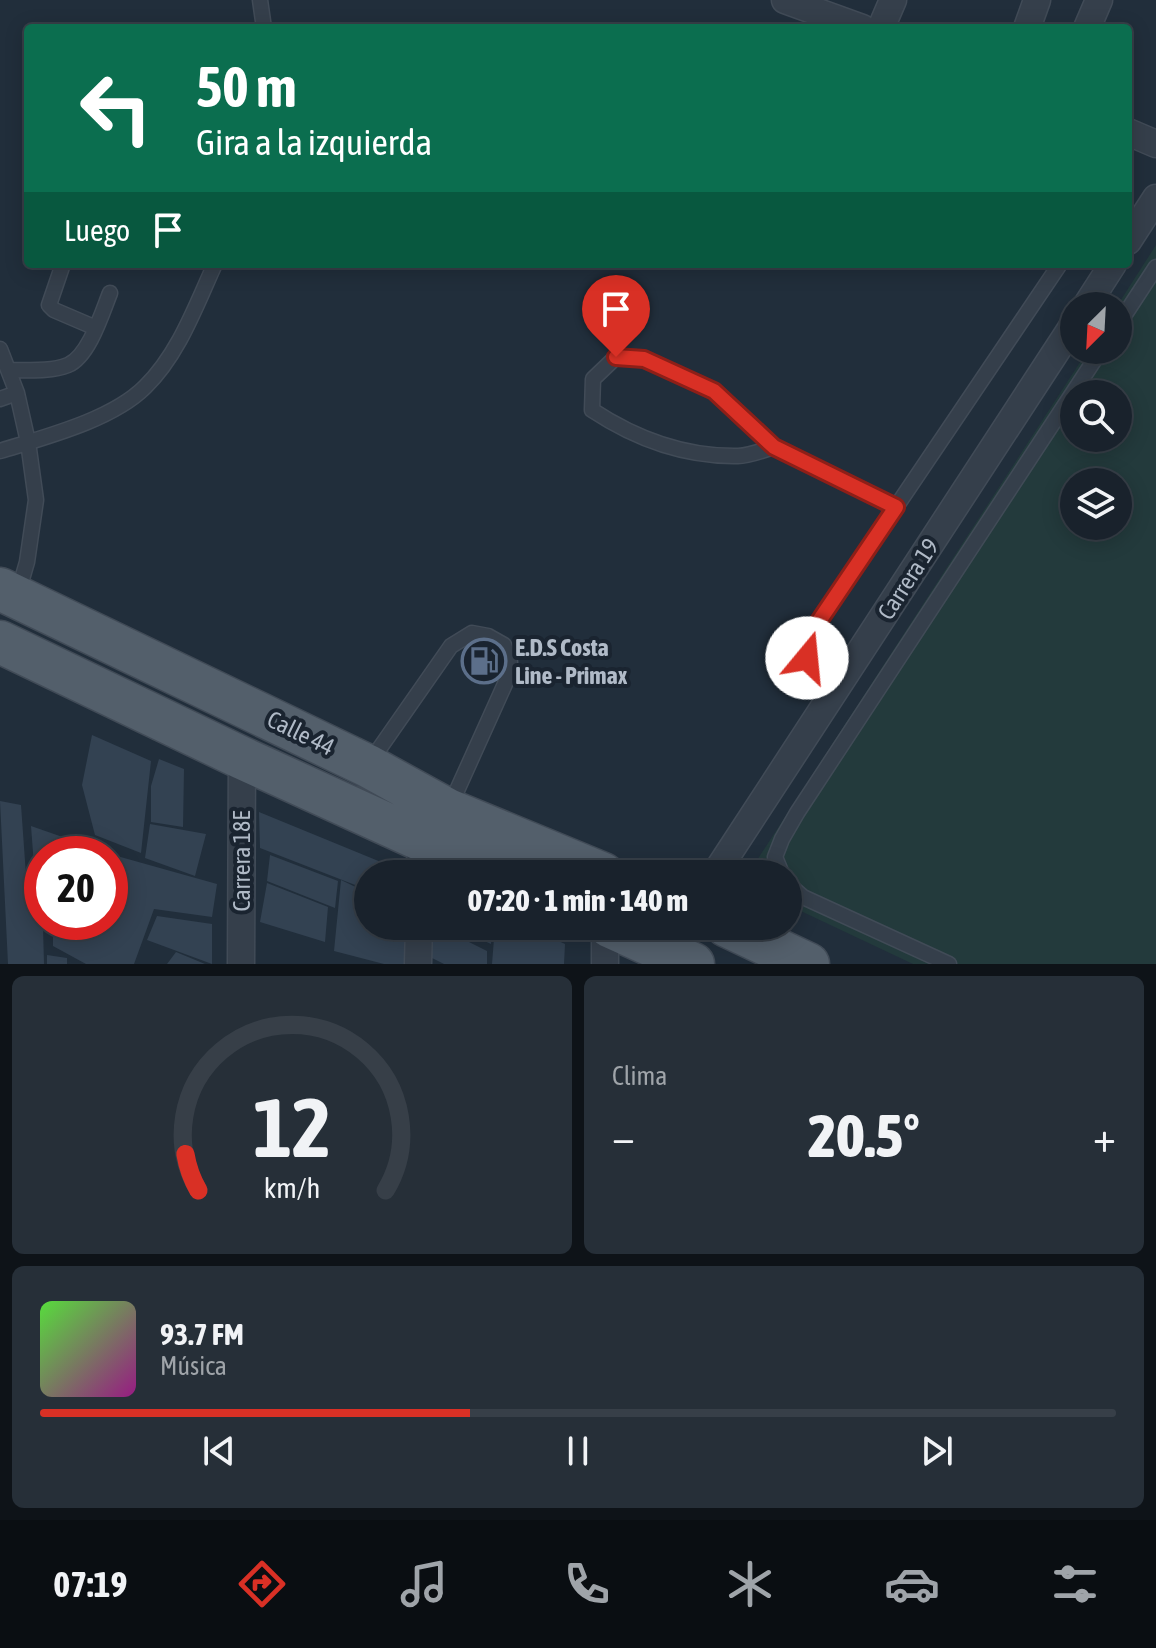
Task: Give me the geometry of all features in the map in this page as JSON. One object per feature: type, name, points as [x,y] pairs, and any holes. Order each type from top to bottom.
[{"type":"main road","name":"Calle 44","points":[[8,592],[368,766],[430,841],[530,860]]},
{"type":"main road","name":"Calle 44","points":[[0,642],[242,758],[468,860]]},
{"type":"main road","points":[[655,940],[686,949]]},
{"type":"main road","points":[[757,940],[808,964]]},
{"type":"street","points":[[785,0],[851,24]]},
{"type":"street","points":[[883,24],[893,0]]},
{"type":"street","points":[[1028,24],[1037,0]]},
{"type":"street","points":[[1089,24],[1099,0]]},
{"type":"street","points":[[1132,134],[1156,144]]},
{"type":"street","points":[[1132,235],[1156,198]]},
{"type":"street","points":[[1095,292],[1110,268]]},
{"type":"street","name":"Carrera 19","points":[[724,860],[1060,345]]},
{"type":"street","name":"Carrera 18E","points":[[241,964],[242,758]]},
{"type":"street","points":[[418,964],[419,940]]},
{"type":"street","points":[[605,964],[606,940]]},
{"type":"lane","points":[[260,0],[263,24]]},
{"type":"lane","points":[[1132,304],[1156,267]]},
{"type":"lane","points":[[62,268],[49,305],[96,328]]},
{"type":"lane","points":[[0,451],[105,413],[144,388],[172,354],[213,268]]},
{"type":"lane","points":[[834,692],[807,658],[811,633],[1057,268]]},
{"type":"lane","points":[[10,370],[52,369],[71,365],[83,353],[110,293]]},
{"type":"lane","points":[[0,349],[17,393],[36,500],[27,562],[8,592]]},
{"type":"lane","points":[[774,447],[741,456],[676,451],[613,424],[592,410],[593,379],[616,357],[644,359],[714,391],[774,447],[896,507]]},
{"type":"lane","points":[[776,860],[782,839],[797,813],[1092,364]]},
{"type":"lane","points":[[0,399],[17,393]]},
{"type":"lane","points":[[368,766],[451,646],[472,633],[488,636],[504,645],[510,662],[505,684],[430,841]]},
{"type":"lane","points":[[802,896],[949,964]]},
{"type":"green space","points":[[1156,245],[1156,964],[913,964],[802,912],[802,860],[757,860],[1060,393],[1060,452],[1132,452],[1132,380],[1069,380],[1079,364],[1132,364],[1132,292],[1126,292]]},
{"type":"building","points":[[92,735],[151,761],[141,853],[128,848],[128,836],[95,835],[82,785]]},
{"type":"building","points":[[159,759],[184,769],[183,827],[151,822],[151,786]]},
{"type":"building","points":[[0,801],[21,805],[24,940],[43,940],[44,964],[8,964]]},
{"type":"building","points":[[259,812],[376,860],[354,860],[354,885],[260,848]]},
{"type":"building","points":[[150,824],[206,834],[195,876],[145,858]]},
{"type":"building","points":[[31,826],[60,836],[32,836]]},
{"type":"building","points":[[270,855],[338,881],[335,908],[267,881]]},
{"type":"building","points":[[128,859],[217,884],[212,917],[154,909],[134,964],[86,964],[53,946],[53,940],[128,940]]},
{"type":"building","points":[[341,880],[354,886],[354,940],[404,940],[404,964],[384,964],[334,951]]},
{"type":"building","points":[[267,883],[328,907],[325,942],[260,922]]},
{"type":"building","points":[[157,916],[212,924],[212,964],[147,940]]},
{"type":"building","points":[[428,940],[465,940],[487,951],[487,964],[444,964],[426,955]]},
{"type":"building","points":[[494,940],[556,940],[565,944],[564,964],[492,964]]},
{"type":"building","points":[[176,952],[205,964],[167,964]]},
{"type":"building","points":[[47,955],[67,958],[67,964],[47,964]]},
{"type":"place","name":"E.D.S Costa Line - Primax","points":[[484,661]]},
{"type":"route","points":[[616,357],[644,359],[714,391],[774,447],[896,507],[811,633],[807,658]]}]
